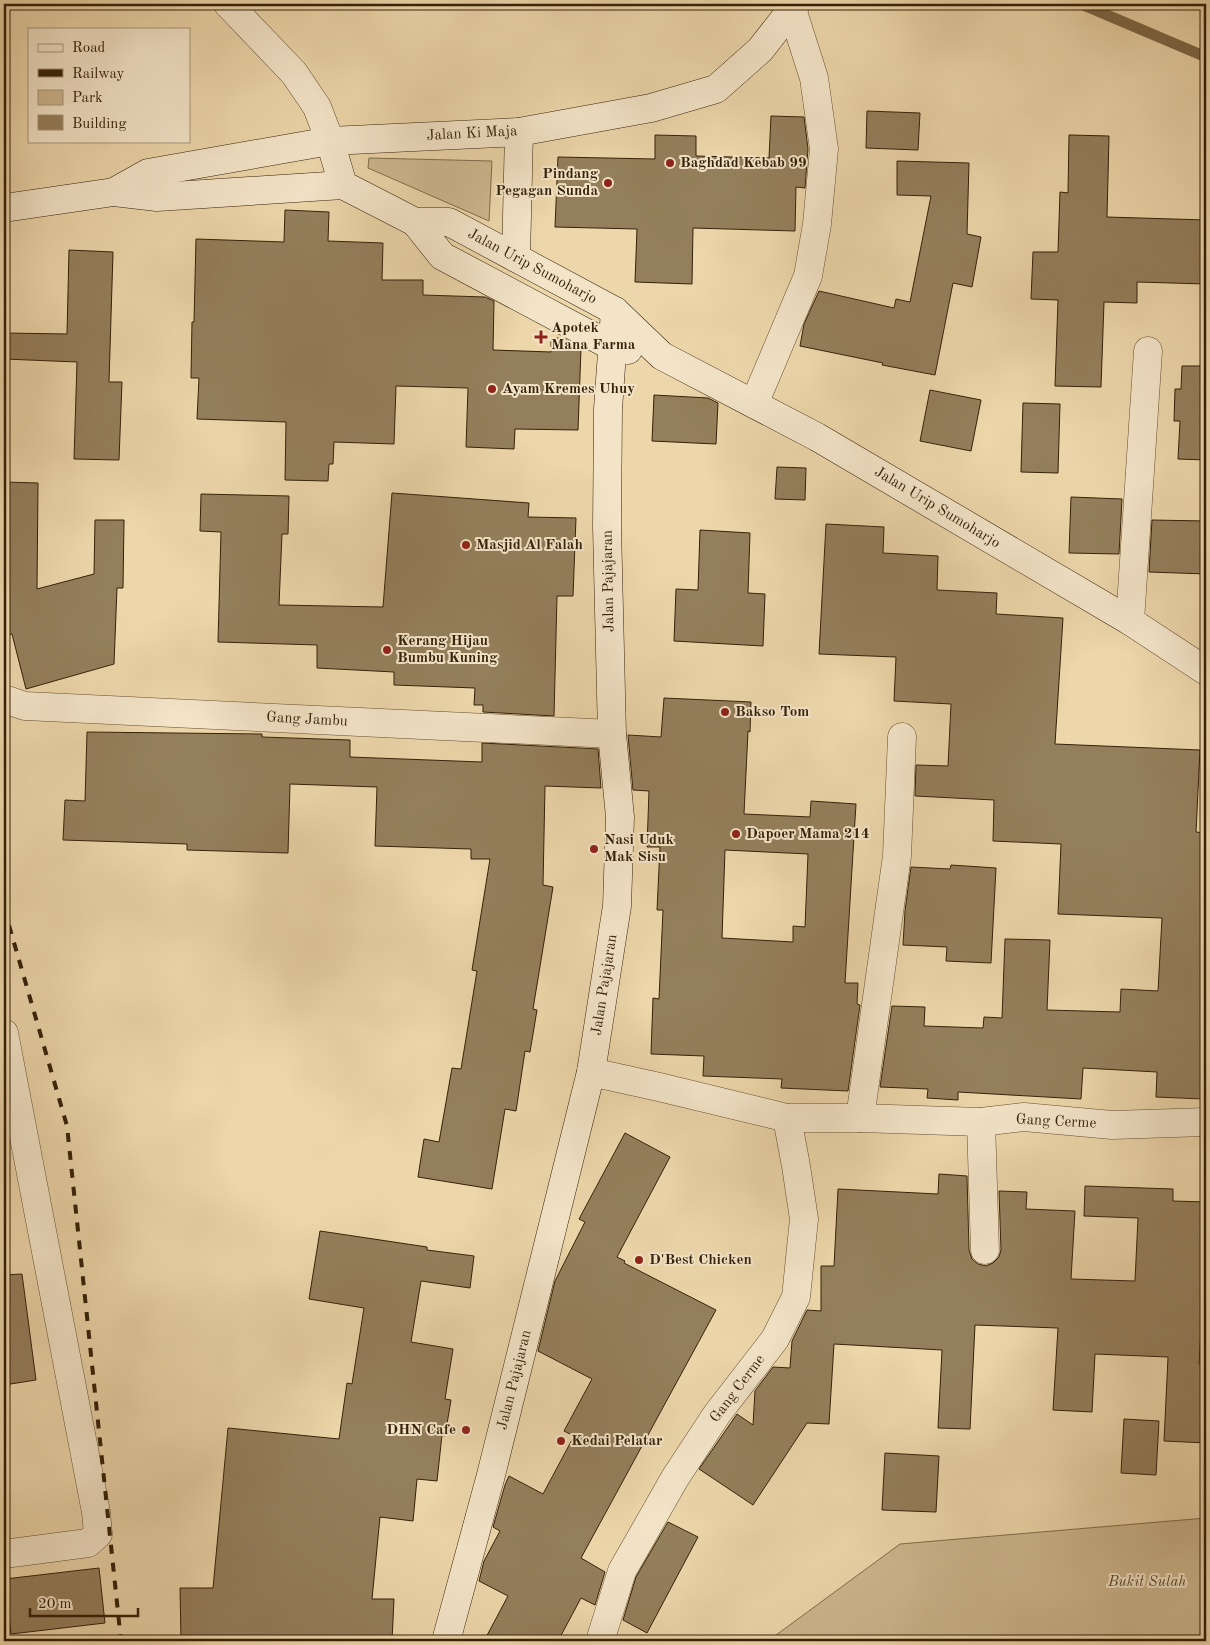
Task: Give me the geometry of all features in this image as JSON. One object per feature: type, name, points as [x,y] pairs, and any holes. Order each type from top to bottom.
[{"type":"main road","points":[[228,4],[294,73],[316,107],[330,140],[343,185]]},
{"type":"main road","points":[[754,404],[808,276],[817,224],[824,149],[814,78],[794,6]]},
{"type":"main road","name":"Jalan Ki Maja","points":[[114,192],[148,173],[330,140],[519,132],[651,108],[716,89],[760,50],[794,6]]},
{"type":"main road","points":[[516,258],[519,132]]},
{"type":"main road","name":"Jalan Ki Maja","points":[[4,208],[114,192],[157,197],[343,185]]},
{"type":"main road","name":"Jalan Urip Sumoharjo","points":[[343,185],[415,222],[442,256],[612,346],[662,356]]},
{"type":"main road","name":"Jalan Urip Sumoharjo","points":[[415,222],[449,222],[615,311],[662,356],[817,437],[1130,621],[1206,670]]},
{"type":"main road","name":"Jalan Pajajaran","points":[[446,1641],[491,1475],[591,1072],[618,906],[620,818],[612,734],[607,527],[608,409],[615,311]]},
{"type":"main road","points":[[1130,621],[1148,351]]},
{"type":"main road","name":"Gang Jambu","points":[[4,699],[25,706],[612,734]]},
{"type":"main road","points":[[860,1118],[898,856],[902,738]]},
{"type":"main road","points":[[4,1033],[96,1512],[98,1534],[88,1543],[4,1554]]},
{"type":"main road","name":"Gang Cerme","points":[[591,1072],[787,1118],[860,1118],[981,1122],[1024,1117],[1112,1125],[1206,1122]]},
{"type":"main road","name":"Gang Cerme","points":[[600,1641],[622,1571],[676,1478],[717,1414],[775,1339],[796,1297],[804,1219],[787,1118]]},
{"type":"main road","points":[[981,1122],[985,1250]]},
{"type":"green space","points":[[369,158],[492,161],[489,221],[368,168]]},
{"type":"green space","name":"Bukit Sulah","points":[[1206,1518],[1206,1641],[768,1641],[900,1544]]},
{"type":"building","points":[[867,111],[920,113],[918,150],[866,148]]},
{"type":"building","points":[[771,116],[804,117],[808,149],[805,188],[796,187],[795,231],[693,228],[692,284],[635,282],[637,229],[555,227],[558,157],[655,159],[655,135],[696,136],[696,156],[769,158]]},
{"type":"building","points":[[1069,135],[1109,136],[1107,217],[1206,220],[1206,284],[1137,282],[1137,303],[1104,302],[1101,387],[1055,386],[1058,300],[1031,299],[1033,252],[1058,252],[1060,192],[1068,193]]},
{"type":"building","points":[[897,161],[969,163],[967,234],[981,237],[972,287],[953,283],[935,375],[800,346],[804,324],[819,291],[894,308],[896,299],[910,302],[931,196],[897,195]]},
{"type":"building","points":[[285,210],[329,212],[328,241],[383,243],[382,280],[423,280],[423,295],[485,297],[494,301],[493,350],[551,352],[551,338],[563,338],[581,348],[578,430],[515,429],[514,449],[466,447],[468,388],[396,386],[394,444],[334,442],[333,464],[329,464],[328,481],[285,480],[286,422],[197,419],[199,378],[191,378],[196,239],[284,242]]},
{"type":"building","points":[[69,250],[113,252],[109,382],[122,382],[119,460],[74,459],[77,362],[4,359],[4,333],[67,334]]},
{"type":"building","points":[[1182,366],[1206,366],[1206,460],[1178,459],[1180,421],[1174,421],[1175,389],[1181,389]]},
{"type":"building","points":[[930,390],[981,400],[971,451],[920,441]]},
{"type":"building","points":[[654,395],[708,398],[718,403],[716,444],[652,441]]},
{"type":"building","points":[[1023,403],[1060,404],[1058,473],[1021,472]]},
{"type":"building","points":[[777,467],[806,468],[805,500],[775,499]]},
{"type":"building","points":[[4,482],[38,483],[37,589],[94,574],[95,520],[124,520],[123,588],[117,588],[114,664],[26,689],[12,634],[4,636]]},
{"type":"building","points":[[392,493],[529,503],[528,517],[576,518],[573,596],[557,596],[554,716],[483,712],[483,705],[474,705],[475,688],[394,685],[394,672],[317,668],[317,645],[218,642],[221,532],[200,531],[201,494],[289,496],[288,534],[282,534],[279,605],[383,607]]},
{"type":"building","points":[[1071,497],[1122,499],[1119,554],[1069,553]]},
{"type":"building","points":[[1152,520],[1206,521],[1206,574],[1149,572]]},
{"type":"building","points":[[826,524],[884,527],[883,553],[938,556],[937,590],[997,593],[996,614],[1063,618],[1055,744],[1200,750],[1196,832],[1206,833],[1206,1017],[1203,1099],[1156,1097],[1157,1072],[1083,1068],[1081,1099],[958,1092],[958,1100],[927,1098],[928,1089],[880,1087],[892,1006],[925,1007],[924,1026],[983,1028],[984,1017],[1002,1018],[1005,939],[1050,940],[1047,1010],[1120,1012],[1121,989],[1158,991],[1162,918],[1058,914],[1061,844],[993,841],[994,800],[915,796],[916,765],[948,766],[951,704],[894,701],[896,657],[819,654]]},
{"type":"building","points":[[700,530],[750,533],[748,593],[765,594],[763,646],[674,641],[676,589],[698,590]]},
{"type":"building","points":[[664,698],[751,702],[744,814],[810,817],[811,801],[856,804],[845,983],[858,983],[857,1004],[860,1005],[848,1091],[781,1088],[782,1079],[703,1076],[704,1056],[651,1054],[653,998],[659,999],[663,910],[657,910],[660,847],[647,847],[649,791],[633,790],[628,735],[661,737]],"holes":[[[725,850],[808,854],[805,927],[793,926],[793,942],[722,938]]]},
{"type":"building","points":[[87,732],[262,734],[262,737],[350,740],[350,757],[482,762],[482,743],[598,749],[601,788],[545,786],[543,885],[553,887],[533,1009],[537,1010],[530,1052],[525,1051],[516,1111],[505,1109],[492,1189],[418,1177],[424,1139],[439,1142],[452,1068],[461,1069],[477,971],[472,970],[490,859],[471,859],[471,849],[375,846],[377,787],[290,784],[288,853],[187,850],[187,844],[63,840],[65,800],[85,801]]},
{"type":"building","points":[[951,865],[996,868],[991,963],[946,961],[947,947],[903,945],[911,867],[950,869]]},
{"type":"building","points":[[625,1133],[670,1157],[617,1257],[625,1261],[624,1263],[716,1310],[581,1558],[605,1572],[595,1605],[581,1598],[558,1641],[484,1641],[508,1596],[479,1581],[484,1561],[500,1531],[493,1527],[505,1485],[509,1476],[543,1494],[574,1436],[564,1431],[592,1379],[538,1351],[555,1281],[585,1222],[579,1219]]},
{"type":"building","points":[[939,1174],[967,1176],[969,1250],[972,1259],[978,1264],[986,1266],[993,1263],[999,1257],[1001,1250],[999,1191],[1027,1192],[1026,1209],[1075,1211],[1071,1279],[1135,1281],[1138,1218],[1084,1216],[1085,1186],[1173,1189],[1173,1201],[1206,1202],[1206,1241],[1199,1364],[1206,1364],[1206,1443],[1164,1441],[1168,1357],[1095,1354],[1092,1412],[1053,1410],[1058,1328],[975,1325],[970,1429],[938,1428],[942,1350],[834,1344],[829,1424],[807,1423],[753,1505],[699,1469],[737,1414],[753,1425],[755,1391],[773,1367],[790,1368],[792,1341],[807,1310],[821,1311],[821,1266],[834,1266],[838,1189],[938,1194]]},
{"type":"building","points":[[320,1231],[427,1247],[427,1250],[474,1256],[470,1288],[421,1281],[411,1342],[453,1349],[445,1399],[451,1400],[445,1436],[442,1435],[437,1481],[417,1479],[413,1521],[380,1517],[372,1599],[394,1599],[392,1641],[181,1641],[180,1588],[213,1588],[228,1428],[339,1439],[347,1383],[352,1384],[364,1308],[309,1299]]},
{"type":"building","points":[[22,1274],[36,1380],[4,1385],[4,1275]]},
{"type":"building","points":[[1124,1419],[1159,1421],[1156,1475],[1121,1473]]},
{"type":"building","points":[[885,1453],[939,1456],[936,1512],[882,1510]]},
{"type":"building","points":[[668,1522],[698,1537],[647,1633],[623,1620],[636,1577]]},
{"type":"building","points":[[99,1568],[105,1623],[11,1634],[5,1579]]},
{"type":"waterway","points":[[1081,4],[1206,57]]},
{"type":"railway","points":[[4,908],[67,1126],[121,1641]]},
{"type":"place","name":"Baghdad Kebab 99","points":[[670,163]]},
{"type":"place","name":"Pindang Pegagan Sunda","points":[[608,183]]},
{"type":"place","name":"Apotek Mana Farma","points":[[541,337]]},
{"type":"place","name":"Ayam Kremes Uhuy","points":[[492,389]]},
{"type":"place","name":"Masjid Al Falah","points":[[466,545]]},
{"type":"place","name":"Kerang Hijau Bumbu Kuning","points":[[387,650]]},
{"type":"place","name":"Bakso Tom","points":[[725,712]]},
{"type":"place","name":"Dapoer Mama 214","points":[[736,834]]},
{"type":"place","name":"Nasi Uduk Mak Sisu","points":[[594,849]]},
{"type":"place","name":"D'Best Chicken","points":[[639,1260]]},
{"type":"place","name":"DHN Cafe","points":[[466,1430]]},
{"type":"place","name":"Kedai Pelatar","points":[[561,1441]]}]
